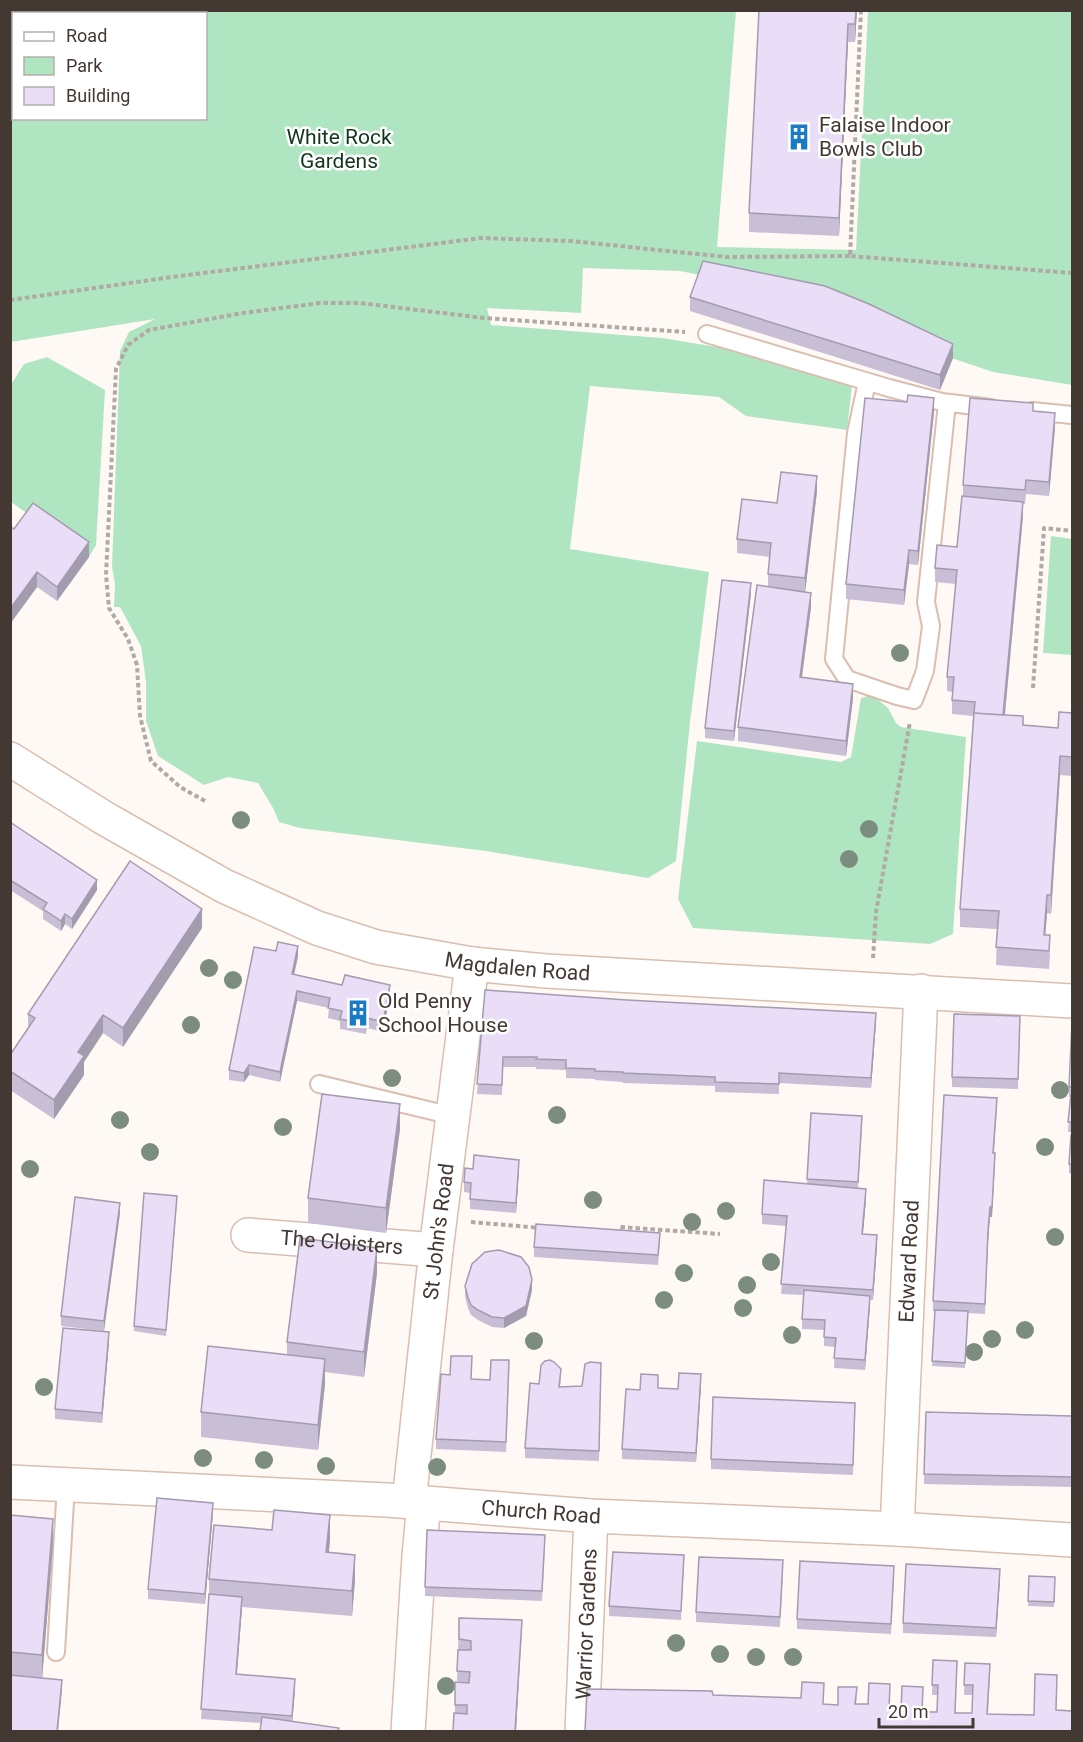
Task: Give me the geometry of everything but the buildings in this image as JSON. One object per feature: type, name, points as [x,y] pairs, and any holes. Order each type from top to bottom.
[{"type":"street","name":"Magdalen Road","points":[[10,759],[104,818],[224,886],[317,928],[376,947],[472,964],[546,971],[1072,1001]]},
{"type":"street","name":"St John's Road","points":[[408,1731],[418,1556],[416,1502],[438,1235],[472,964]]},
{"type":"street","name":"Edward Road","points":[[897,1529],[921,991]]},
{"type":"street","name":"The Cloisters","points":[[248,1235],[438,1235]]},
{"type":"street","name":"Church Road","points":[[10,1482],[416,1502],[591,1516],[897,1529],[1072,1540]]},
{"type":"street","name":"Warrior Gardens","points":[[582,1731],[591,1516]]},
{"type":"lane","points":[[707,334],[947,403],[1072,415]]},
{"type":"lane","points":[[867,381],[856,433],[834,659],[847,679],[914,700],[925,671],[931,626],[926,602],[947,403]]},
{"type":"lane","points":[[319,1084],[453,1116]]},
{"type":"lane","points":[[56,1652],[66,1485]]},
{"type":"path","points":[[850,256],[861,10]]},
{"type":"path","points":[[10,300],[481,238],[571,242],[726,257],[850,256],[1072,273]]},
{"type":"path","points":[[205,801],[180,787],[151,760],[140,716],[137,665],[128,639],[109,608],[106,575],[116,369],[128,345],[148,330],[243,313],[320,303],[360,303],[483,318],[707,334]]},
{"type":"path","points":[[1033,688],[1044,528],[1072,531]]},
{"type":"path","points":[[872,988],[876,912],[914,700]]},
{"type":"path","points":[[620,1234],[620,1227],[720,1234]]},
{"type":"path","points":[[438,1235],[552,1229]]},
{"type":"green space","name":"White Rock Gardens","points":[[10,11],[736,11],[717,247],[856,250],[868,11],[1072,11],[1072,385],[993,372],[715,278],[680,271],[583,268],[581,313],[487,308],[491,325],[662,338],[723,348],[787,364],[852,385],[847,430],[746,416],[719,397],[590,386],[570,549],[709,572],[690,722],[676,861],[648,878],[486,851],[300,828],[279,822],[258,783],[228,777],[204,785],[158,756],[146,721],[146,682],[141,646],[120,607],[114,607],[115,584],[112,567],[120,351],[129,332],[155,319],[11,342]]},
{"type":"green space","points":[[47,357],[105,390],[96,545],[89,557],[11,502],[10,386],[24,364]]},
{"type":"green space","points":[[1051,536],[1072,539],[1072,655],[1043,653]]},
{"type":"green space","points":[[872,695],[888,708],[896,723],[901,727],[966,737],[953,934],[930,944],[693,928],[678,899],[697,741],[841,762],[851,757],[861,698]]},
{"type":"place","name":"Falaise Indoor Bowls Club","points":[[799,137]]},
{"type":"place","name":"Old Penny School House","points":[[358,1013]]}]
